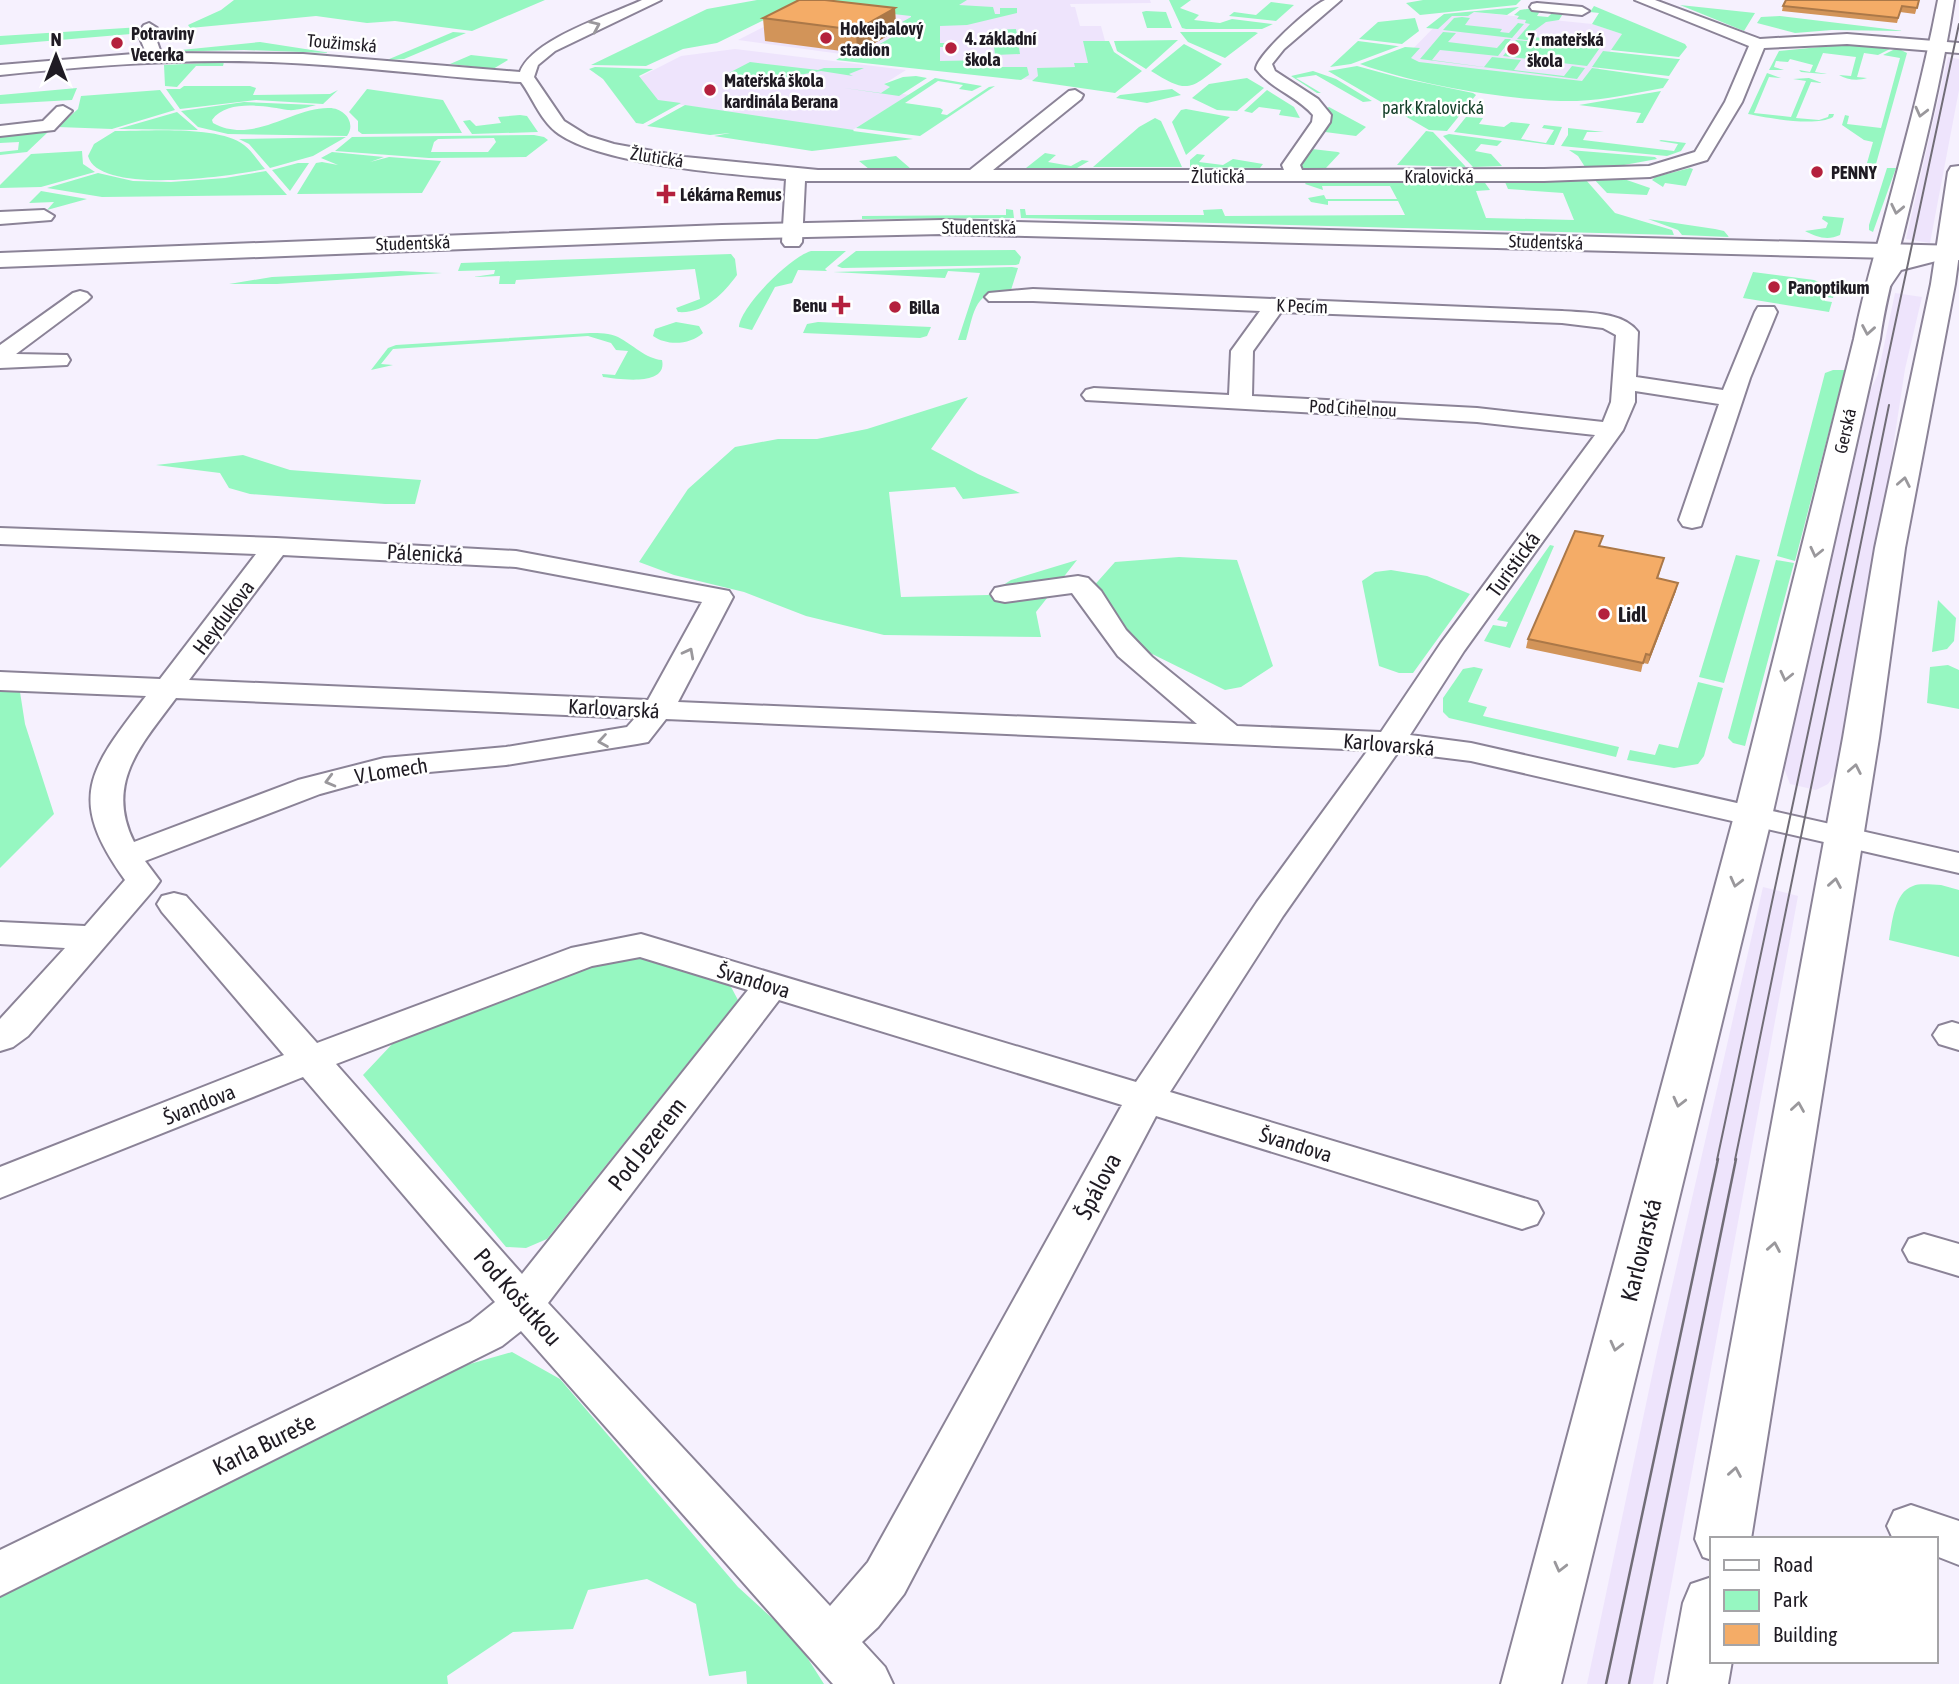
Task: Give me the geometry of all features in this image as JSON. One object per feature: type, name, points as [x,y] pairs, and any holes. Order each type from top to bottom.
[{"type":"main road","name":"Gerská","points":[[1844,836],[1890,548],[1926,259],[1948,47],[1946,0]]},
{"type":"main road","name":"Gerská","points":[[1753,816],[1867,339],[1926,259],[1959,172]]},
{"type":"main road","name":"Studentská","points":[[0,260],[793,236],[1926,259]]},
{"type":"main road","name":"Studentská","points":[[0,272],[793,236]]},
{"type":"main road","points":[[1840,256],[1866,273],[1873,281],[1926,259]]},
{"type":"main road","name":"Karlovarská","points":[[1531,1684],[1753,816]]},
{"type":"main road","points":[[1723,1537],[1844,836]]},
{"type":"main road","points":[[1698,1684],[1710,1614]]},
{"type":"street","points":[[526,77],[531,63],[538,55],[562,41],[654,0]]},
{"type":"street","points":[[1295,176],[1291,165],[1321,122],[1322,115],[1312,103],[1269,74],[1264,69],[1264,63],[1278,46],[1334,0]]},
{"type":"street","points":[[1643,0],[1758,44],[1847,39],[1948,47]]},
{"type":"street","points":[[1537,7],[1583,12]]},
{"type":"street","points":[[149,28],[146,33],[154,54]]},
{"type":"street","name":"Toužimská","points":[[0,70],[256,40],[350,50]]},
{"type":"street","name":"Kralovická","points":[[1295,176],[1632,173],[1680,164],[1701,156],[1712,141],[1750,69],[1758,44]]},
{"type":"street","points":[[327,60],[350,50]]},
{"type":"street","name":"Toužimská","points":[[154,54],[327,60],[526,77]]},
{"type":"street","name":"Žlutická","points":[[526,77],[564,130],[581,139],[618,150],[796,175],[1295,176]]},
{"type":"street","points":[[974,176],[1075,95]]},
{"type":"street","points":[[0,131],[48,126],[63,111]]},
{"type":"street","points":[[793,236],[796,175]]},
{"type":"street","points":[[0,218],[44,216]]},
{"type":"street","name":"K Pecím","points":[[996,297],[1033,295],[1608,322]]},
{"type":"street","points":[[0,355],[80,297]]},
{"type":"street","points":[[1240,402],[1241,351],[1275,305]]},
{"type":"street","points":[[1692,520],[1732,399],[1766,313]]},
{"type":"street","name":"Turistická","points":[[1390,742],[1451,649],[1611,430],[1623,402],[1627,332],[1608,322]]},
{"type":"street","points":[[0,361],[59,360]]},
{"type":"street","points":[[1624,382],[1732,399]]},
{"type":"street","name":"Pod Cihelnou","points":[[1094,395],[1477,415],[1611,430]]},
{"type":"street","name":"Pálenická","points":[[0,536],[276,546],[516,559],[719,597],[658,710]]},
{"type":"street","name":"Heydukova","points":[[170,688],[276,546]]},
{"type":"street","points":[[1005,594],[1078,584],[1094,597],[1115,635],[1141,661],[1228,734]]},
{"type":"street","name":"Karlovarská","points":[[0,681],[1390,742],[1471,752],[1959,863]]},
{"type":"street","points":[[134,869],[108,815],[107,787],[119,753],[170,688]]},
{"type":"street","name":"V Lomech","points":[[0,1038],[15,1027],[94,938],[134,869],[309,787],[384,767],[506,756],[637,736],[658,710]]},
{"type":"street","name":"Špálova","points":[[828,1641],[860,1611],[886,1578],[1145,1099],[1269,910],[1390,742]]},
{"type":"street","name":"Pod Košutkou","points":[[174,904],[523,1304],[867,1684]]},
{"type":"street","points":[[0,933],[94,938]]},
{"type":"street","name":"Švandova","points":[[0,1183],[311,1059],[584,956],[641,945],[1522,1213]]},
{"type":"street","name":"Pod Jezerem","points":[[523,1304],[771,985]]},
{"type":"street","name":"Karla Bureše","points":[[0,1574],[486,1334],[523,1304]]},
{"type":"street","points":[[1911,1527],[1959,1543]]},
{"type":"shaded area","name":"4. základní škola","points":[[817,0],[1150,0],[1151,3],[1070,4],[1075,7],[1080,26],[1101,26],[1111,63],[1077,86],[738,40]]},
{"type":"shaded area","name":"7. mateřská škola","points":[[1474,12],[1592,24],[1622,34],[1587,86],[1399,63],[1446,15]]},
{"type":"shaded area","points":[[735,49],[906,70],[884,84],[891,87],[885,91],[909,95],[851,131],[656,101],[636,79],[681,56]]},
{"type":"shaded area","points":[[1948,57],[1959,59],[1959,90],[1930,243],[1906,239]]},
{"type":"shaded area","points":[[1895,293],[1922,297],[1905,369],[1873,579],[1839,768],[1828,784],[1816,790],[1790,784],[1784,768],[1823,567],[1857,419],[1878,374]]},
{"type":"shaded area","points":[[1763,887],[1798,896],[1653,1684],[1587,1684],[1657,1352]]},
{"type":"green space","points":[[234,0],[545,0],[472,31],[395,21],[367,23],[316,16],[190,28],[188,25],[221,10]]},
{"type":"green space","points":[[757,0],[805,0],[717,43],[683,49],[646,66],[591,65],[707,9]]},
{"type":"green space","points":[[832,0],[967,0],[959,5],[993,7],[995,14],[1000,14],[1000,8],[1017,8],[1017,13],[967,25],[940,26],[940,43],[945,43],[945,47],[940,47],[940,61],[991,60],[993,67],[1027,67],[1029,75],[1021,80],[836,60],[846,54],[859,56],[892,37],[888,35],[894,31],[812,11]],"holes":[[[831,7],[911,16],[902,22],[906,24],[889,24]]]},
{"type":"green space","points":[[1169,0],[1191,0],[1180,8],[1199,15],[1194,20],[1220,23],[1232,19],[1273,24],[1262,29],[1186,29],[1182,28]]},
{"type":"green space","points":[[1423,0],[1521,0],[1516,5],[1420,15],[1406,3]]},
{"type":"green space","points":[[1271,2],[1294,5],[1276,21],[1229,16],[1234,12],[1256,15]]},
{"type":"green space","points":[[1680,5],[1755,13],[1744,31]]},
{"type":"green space","points":[[1594,6],[1687,47],[1679,57],[1611,50],[1622,34],[1592,24],[1599,13],[1590,12]]},
{"type":"green space","points":[[1519,7],[1507,15],[1474,12],[1468,16],[1452,16],[1438,29],[1426,28],[1444,14]]},
{"type":"green space","points":[[1542,8],[1537,16],[1548,17],[1554,11],[1564,12],[1559,20],[1546,22],[1527,36],[1565,41],[1563,44],[1517,39],[1530,24],[1514,15],[1520,10]]},
{"type":"green space","points":[[1142,12],[1166,12],[1172,28],[1147,28]]},
{"type":"green space","points":[[1780,16],[1904,31],[1832,30],[1795,33],[1757,23],[1761,17]]},
{"type":"green space","points":[[1415,18],[1419,31],[1402,44],[1359,39],[1378,22]]},
{"type":"green space","points":[[1454,18],[1470,18],[1465,25],[1502,29],[1500,32],[1509,33],[1518,23],[1524,24],[1512,38],[1443,30]]},
{"type":"green space","points":[[141,27],[131,34],[0,45],[0,36]]},
{"type":"green space","points":[[1016,29],[1020,54],[995,55],[992,30]]},
{"type":"green space","points":[[453,32],[466,33],[404,59],[387,60]]},
{"type":"green space","points":[[1180,32],[1258,33],[1225,58],[1188,42]]},
{"type":"green space","points":[[1443,32],[1456,33],[1448,42],[1497,48],[1505,39],[1511,39],[1498,56],[1440,50],[1432,60],[1484,67],[1492,57],[1521,60],[1514,70],[1564,76],[1572,66],[1585,68],[1577,79],[1420,59]]},
{"type":"green space","points":[[1178,40],[1146,69],[1117,51],[1114,41]]},
{"type":"green space","points":[[1516,40],[1574,46],[1568,44],[1570,41],[1595,44],[1598,41],[1604,42],[1587,66],[1503,56]]},
{"type":"green space","points":[[1083,41],[1109,41],[1114,52],[1142,71],[1115,93],[1032,81],[1038,76],[1037,68],[1075,67],[1074,63],[1088,63]]},
{"type":"green space","points":[[1358,41],[1399,46],[1351,64],[1330,67]]},
{"type":"green space","points":[[260,42],[331,53],[244,50],[161,52]]},
{"type":"green space","points":[[1184,44],[1222,64],[1203,79],[1188,86],[1173,83],[1151,71]]},
{"type":"green space","points":[[1840,45],[1892,48],[1878,55],[1864,53],[1857,77],[1867,78],[1864,79],[1849,79],[1839,75],[1851,76],[1856,57],[1823,53],[1815,72],[1827,74],[1801,72],[1799,70],[1810,72],[1813,65],[1790,59],[1788,62],[1776,61],[1774,67],[1784,70],[1769,70],[1779,51]]},
{"type":"green space","points":[[1405,47],[1420,48],[1411,58],[1419,62],[1582,81],[1592,68],[1669,79],[1663,88],[1610,98],[1553,101],[1438,85],[1360,64]]},
{"type":"green space","points":[[1897,48],[1907,53],[1876,164],[1867,163],[1873,142],[1864,140],[1842,125],[1845,115],[1849,116],[1847,124],[1881,128],[1900,58],[1883,55]]},
{"type":"green space","points":[[1603,51],[1680,59],[1669,76],[1592,67]]},
{"type":"green space","points":[[471,55],[508,60],[493,69],[450,64]]},
{"type":"green space","points":[[224,62],[223,66],[196,66],[177,87],[165,86],[164,65]]},
{"type":"green space","points":[[750,62],[818,70],[864,68],[849,74],[853,76],[821,71],[779,82],[725,75]]},
{"type":"green space","name":"park Kralovická","points":[[1357,66],[1476,95],[1447,131],[1429,130],[1328,71]]},
{"type":"green space","points":[[589,69],[653,69],[639,76],[658,100],[681,103],[643,124],[636,123],[603,79]]},
{"type":"green space","points":[[1313,71],[1336,79],[1372,101],[1363,102],[1316,75],[1296,78],[1321,93],[1317,93],[1291,76]]},
{"type":"green space","points":[[1767,73],[1781,78],[1769,77],[1754,113],[1791,117],[1806,81],[1793,79],[1809,78],[1822,83],[1811,82],[1796,118],[1819,120],[1834,114],[1833,117],[1825,120],[1804,122],[1748,114]]},
{"type":"green space","points":[[903,77],[927,78],[899,96],[844,88],[881,93],[890,87],[884,84]]},
{"type":"green space","points":[[935,78],[982,86],[972,91],[959,89],[963,85],[938,81],[905,103],[940,108],[943,110],[941,114],[947,115],[989,87],[995,86],[920,136],[856,128]]},
{"type":"green space","points":[[1247,78],[1264,88],[1237,111],[1217,110],[1192,98],[1209,84]]},
{"type":"green space","points":[[184,86],[250,86],[256,88],[253,95],[330,94],[338,90],[323,104],[256,100],[180,109],[166,89],[180,89]]},
{"type":"green space","points":[[77,88],[72,100],[0,104],[0,95]]},
{"type":"green space","points":[[367,89],[443,100],[462,133],[362,134],[358,131],[358,121],[349,112]]},
{"type":"green space","points":[[1172,89],[1181,95],[1147,103],[1116,98],[1120,95]]},
{"type":"green space","points":[[160,90],[175,110],[112,129],[58,127],[78,109],[81,96]]},
{"type":"green space","points":[[1267,90],[1294,107],[1300,118],[1279,115],[1281,110],[1259,107],[1252,113],[1244,111]]},
{"type":"green space","points":[[1661,91],[1643,123],[1636,123],[1641,113],[1579,105]]},
{"type":"green space","points":[[244,102],[316,105],[291,110],[258,106],[237,107],[219,113],[212,120],[213,123],[228,129],[243,130],[272,124],[300,113],[334,108],[347,116],[350,131],[347,136],[228,134],[198,127],[181,111]]},
{"type":"green space","points":[[685,105],[913,139],[812,151],[714,136],[730,133],[710,135],[647,126]]},
{"type":"green space","points":[[1327,108],[1366,127],[1356,136],[1325,132],[1331,120]]},
{"type":"green space","points":[[1181,110],[1230,117],[1186,155],[1172,122]]},
{"type":"green space","points":[[177,112],[198,130],[118,129]]},
{"type":"green space","points":[[527,116],[538,132],[472,134],[463,121],[470,120],[476,126],[501,123],[498,117]]},
{"type":"green space","points":[[1466,117],[1483,118],[1479,124],[1504,127],[1511,122],[1530,124],[1521,139],[1546,143],[1554,130],[1542,128],[1544,125],[1562,127],[1554,145],[1454,132]]},
{"type":"green space","points":[[1155,118],[1161,121],[1182,167],[1093,167],[1139,127]]},
{"type":"green space","points":[[1568,128],[1604,132],[1587,132],[1583,140],[1674,151],[1678,144],[1659,141],[1686,143],[1681,151],[1667,156],[1561,146],[1568,135]]},
{"type":"green space","points":[[39,130],[48,132],[27,152],[0,155],[0,152],[18,150],[19,142],[0,143],[0,135]]},
{"type":"green space","points":[[115,131],[218,134],[244,145],[265,169],[198,179],[141,180],[116,176],[97,168],[88,156],[94,144]]},
{"type":"green space","points":[[1426,131],[1433,132],[1466,167],[1397,165]]},
{"type":"green space","points":[[1449,134],[1502,141],[1497,146],[1481,144],[1475,151],[1491,154],[1502,166],[1473,167],[1443,136]]},
{"type":"green space","points":[[534,135],[548,140],[526,157],[429,158],[335,151],[352,137]],"holes":[[[494,138],[496,142],[488,152],[431,152],[438,139]]]},
{"type":"green space","points":[[346,137],[313,156],[270,168],[249,144],[239,139]]},
{"type":"green space","points":[[1312,149],[1340,153],[1326,168],[1300,168],[1301,161]]},
{"type":"green space","points":[[1569,150],[1657,159],[1624,165],[1585,167],[1578,156]]},
{"type":"green space","points":[[82,151],[83,164],[95,172],[41,187],[0,188],[31,154]]},
{"type":"green space","points":[[332,152],[384,157],[370,162],[389,157],[441,161],[422,193],[297,194],[316,163],[338,165],[321,158]]},
{"type":"green space","points":[[1045,153],[1056,155],[1048,162],[1071,166],[1082,160],[1089,161],[1077,168],[1026,168]]},
{"type":"green space","points":[[1197,154],[1205,155],[1199,162],[1223,165],[1233,159],[1263,164],[1260,168],[1190,167],[1190,160]]},
{"type":"green space","points":[[896,156],[911,169],[869,169],[859,161]]},
{"type":"green space","points":[[309,163],[290,191],[272,170]]},
{"type":"green space","points":[[1887,168],[1896,168],[1873,232],[1869,230],[1869,225]]},
{"type":"green space","points":[[1693,169],[1686,186],[1665,183],[1663,187],[1652,180],[1655,177]]},
{"type":"green space","points":[[266,171],[287,195],[102,197],[47,188],[98,173],[133,181],[171,182],[225,178]]},
{"type":"green space","points":[[1591,176],[1621,178],[1650,188],[1647,195],[1607,193]]},
{"type":"green space","points":[[1318,178],[1320,183],[1389,183],[1388,178],[1483,180],[1490,190],[1476,191],[1486,218],[1574,220],[1563,193],[1508,189],[1505,182],[1586,180],[1615,213],[1672,230],[1674,235],[1021,218],[1020,209],[1025,209],[1026,215],[1204,215],[1203,210],[1222,209],[1225,216],[1405,215],[1398,201],[1328,201],[1328,205],[1311,202],[1308,198],[1324,195],[1326,199],[1397,199],[1390,186],[1322,186],[1323,190],[1305,184],[1308,180]]},
{"type":"green space","points":[[41,191],[87,199],[47,210],[54,202],[29,203]]},
{"type":"green space","points":[[1006,209],[1013,210],[1014,218],[862,219],[862,216],[1006,215]]},
{"type":"green space","points":[[1823,216],[1844,218],[1840,235],[1822,238],[1805,231],[1826,228],[1828,223],[1822,219]]},
{"type":"green space","points":[[1648,219],[1724,231],[1729,237],[1682,235],[1678,230]]},
{"type":"green space","points":[[1015,250],[1021,257],[1016,265],[837,266],[856,251]]},
{"type":"green space","points":[[811,251],[846,251],[825,269],[827,271],[798,270],[792,283],[775,287],[752,330],[739,327],[748,308],[779,272]]},
{"type":"green space","points":[[731,254],[735,259],[737,275],[712,301],[687,312],[678,312],[676,308],[700,299],[695,269],[516,280],[515,284],[499,284],[500,276],[473,277],[494,274],[495,270],[458,271],[461,263]]},
{"type":"green space","points":[[1018,268],[1011,290],[999,291],[983,298],[974,311],[966,340],[958,340],[980,273],[948,271],[945,278],[833,272]]},
{"type":"green space","points":[[400,271],[442,273],[277,284],[229,284],[272,277]]},
{"type":"green space","points":[[1753,272],[1814,280],[1835,289],[1829,289],[1828,292],[1834,294],[1833,298],[1826,297],[1825,301],[1832,302],[1829,312],[1743,298]]},
{"type":"green space","points":[[676,322],[699,326],[703,333],[692,340],[678,343],[653,336],[655,329]]},
{"type":"green space","points":[[818,322],[931,327],[927,336],[920,338],[803,333],[807,324]]},
{"type":"green space","points":[[590,333],[618,337],[645,354],[662,360],[662,369],[650,378],[603,377],[602,374],[615,375],[628,351],[616,350],[611,343],[588,336],[393,349],[381,364],[393,365],[371,370],[388,348],[396,345]]},
{"type":"green space","points":[[1845,370],[1795,561],[1777,556],[1825,373]]},
{"type":"green space","points":[[968,397],[931,449],[1020,493],[963,499],[955,487],[889,492],[901,597],[988,595],[1011,580],[1077,560],[1036,612],[1041,637],[884,635],[806,616],[744,592],[674,575],[639,562],[688,489],[735,447],[778,439],[817,439],[867,429]]},
{"type":"green space","points":[[243,455],[290,470],[421,480],[415,504],[385,504],[250,494],[229,488],[220,473],[156,465]]},
{"type":"green space","points":[[1550,545],[1554,546],[1510,648],[1484,641],[1493,625],[1506,627],[1508,622],[1497,620]]},
{"type":"green space","points":[[1736,555],[1760,560],[1724,683],[1699,677]]},
{"type":"green space","points":[[1179,557],[1237,560],[1273,666],[1241,687],[1225,690],[1132,644],[1091,589],[1115,562]]},
{"type":"green space","points":[[1776,560],[1794,563],[1745,746],[1733,743],[1728,738]]},
{"type":"green space","points":[[1391,570],[1427,576],[1470,594],[1413,673],[1399,673],[1379,666],[1362,581],[1375,572]]},
{"type":"green space","points":[[1938,600],[1956,618],[1954,641],[1947,649],[1932,652]]},
{"type":"green space","points":[[1948,665],[1959,670],[1959,709],[1927,703],[1930,667]]},
{"type":"green space","points":[[1463,669],[1483,669],[1468,702],[1487,707],[1483,716],[1619,747],[1616,757],[1449,718],[1443,712],[1443,698]]},
{"type":"green space","points":[[1698,682],[1723,688],[1704,756],[1698,764],[1674,768],[1627,760],[1630,750],[1655,755],[1659,744],[1678,748]]},
{"type":"green space","points":[[0,691],[20,692],[25,724],[54,814],[0,868]]},
{"type":"green space","points":[[1919,885],[1941,885],[1959,890],[1959,957],[1889,940],[1895,909],[1907,889]]},
{"type":"green space","points":[[641,957],[730,985],[738,1000],[547,1239],[526,1248],[506,1247],[363,1075],[396,1040],[594,964]]},
{"type":"green space","points":[[512,1352],[560,1379],[738,1587],[796,1640],[824,1684],[747,1684],[746,1671],[709,1676],[696,1604],[647,1579],[588,1590],[573,1629],[513,1632],[447,1676],[448,1684],[0,1684],[0,1592],[428,1376]]},
{"type":"building","points":[[799,0],[825,0],[895,8],[856,30],[763,18]]},
{"type":"building","points":[[1786,0],[1919,0],[1917,8],[1902,6],[1898,18],[1783,6]]},
{"type":"building","name":"Lidl","points":[[1575,531],[1603,536],[1599,546],[1664,558],[1657,578],[1678,583],[1650,655],[1646,654],[1643,663],[1528,639]]},
{"type":"tram line","points":[[1717,1160],[1959,24]]},
{"type":"tram line","points":[[1735,1160],[1889,405]]},
{"type":"tram line","points":[[1606,1684],[1718,1159]]},
{"type":"tram line","points":[[1629,1684],[1736,1159]]},
{"type":"place","name":"Hokejbalový stadion","points":[[826,38]]},
{"type":"place","name":"Potraviny Vecerka","points":[[117,43]]},
{"type":"place","name":"4. základní škola","points":[[951,48]]},
{"type":"place","name":"7. mateřská škola","points":[[1513,49]]},
{"type":"place","name":"Mateřská škola kardinála Berana","points":[[710,90]]},
{"type":"place","name":"PENNY","points":[[1817,172]]},
{"type":"place","name":"Lékárna Remus","points":[[666,194]]},
{"type":"place","name":"Panoptikum","points":[[1774,287]]},
{"type":"place","name":"Benu","points":[[841,305]]},
{"type":"place","name":"Billa","points":[[895,307]]},
{"type":"place","name":"Lidl","points":[[1604,614]]}]
